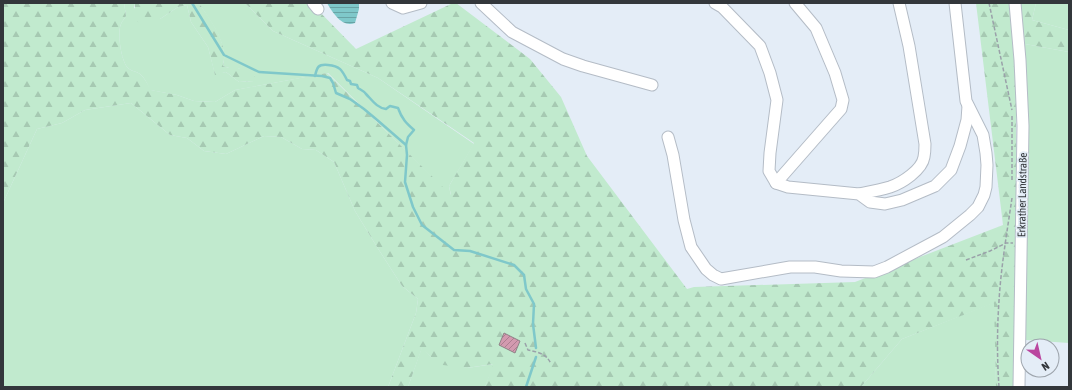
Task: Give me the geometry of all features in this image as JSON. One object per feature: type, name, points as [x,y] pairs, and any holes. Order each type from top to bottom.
[{"type":"street","points":[[392,3],[403,8],[421,3]]},
{"type":"street","points":[[481,3],[512,32],[563,59],[652,85]]},
{"type":"street","points":[[715,3],[722,7],[760,46],[770,73],[776,100],[769,171],[776,183],[788,187],[859,194],[900,183],[920,166],[924,158],[925,144],[910,46],[899,3]]},
{"type":"street","points":[[776,183],[841,109],[844,100],[835,73],[816,28],[795,3]]},
{"type":"street","points":[[668,137],[673,155],[684,220],[691,247],[706,269],[713,275],[721,279],[790,266],[815,267],[841,271],[874,272],[887,267],[943,237],[978,207],[984,195],[986,187],[986,153],[983,135],[966,101],[955,3]]},
{"type":"street","name":"Erkrather Landstraße","points":[[1015,3],[1020,60],[1023,126],[1019,387]]},
{"type":"street","points":[[859,194],[870,202],[885,204],[902,200],[935,186],[951,170],[960,146],[968,106]]},
{"type":"path","points":[[989,3],[1012,111],[1012,182]]},
{"type":"path","points":[[999,387],[999,300],[1012,197]]},
{"type":"path","points":[[966,260],[1006,243]]},
{"type":"path","points":[[525,343],[528,350],[540,353],[549,360],[551,364]]},
{"type":"green space","points":[[3,3],[124,3],[126,16],[121,23],[119,33],[121,52],[127,67],[142,76],[151,90],[177,95],[194,101],[215,102],[235,90],[327,73],[451,195],[449,186],[474,143],[378,78],[273,31],[245,3],[311,3],[356,49],[453,3],[456,3],[530,59],[561,97],[587,156],[687,289],[694,287],[855,282],[1003,225],[976,3],[1009,3],[1016,81],[1016,387],[996,387],[994,303],[902,339],[861,387],[485,387],[493,364],[467,368],[443,365],[431,357],[422,348],[408,387],[388,387],[416,313],[418,299],[402,286],[377,247],[355,211],[334,162],[316,150],[302,149],[281,137],[264,136],[226,154],[204,151],[187,138],[170,135],[131,103],[85,110],[62,123],[37,129],[3,203]]},
{"type":"green space","points":[[124,3],[135,3],[134,8],[160,19],[178,7],[187,5],[191,22],[208,47],[215,74],[226,72],[239,82],[254,81],[255,76],[238,68],[223,66],[224,57],[221,41],[199,3],[245,3],[273,31],[378,78],[474,144],[449,186],[451,196],[328,73],[235,90],[215,102],[194,101],[177,95],[150,90],[143,77],[128,68],[123,58],[119,33],[121,24],[126,16]]},
{"type":"green space","points":[[135,3],[199,3],[218,33],[223,49],[223,66],[252,72],[255,76],[255,81],[239,82],[226,72],[215,75],[208,47],[191,22],[187,5],[178,7],[160,19],[140,24],[135,19]]},
{"type":"green space","points":[[1019,3],[1036,3],[1032,20],[1069,30],[1069,52],[1025,44]]},
{"type":"green space","points":[[1036,3],[1069,3],[1069,30],[1032,20]]},
{"type":"green space","points":[[1025,44],[1069,52],[1069,343],[1060,342],[1060,338],[1026,338]]},
{"type":"green space","points":[[131,103],[170,135],[187,138],[204,151],[226,154],[264,136],[281,137],[302,149],[316,150],[334,162],[355,211],[377,247],[402,286],[418,299],[416,313],[388,387],[3,387],[3,203],[37,129],[62,123],[85,110]]},
{"type":"green space","points":[[995,302],[996,387],[861,387],[902,339]]},
{"type":"green space","points":[[422,347],[431,357],[467,368],[494,364],[485,387],[408,387]]},
{"type":"water","points":[[327,3],[359,3],[355,23],[350,24],[342,22],[338,19]]},
{"type":"building","points":[[504,333],[520,341],[515,353],[499,345]]},
{"type":"waterway","points":[[192,3],[224,55],[259,72],[322,76],[330,78],[336,93],[350,99],[364,109],[406,145],[407,155],[405,182],[413,207],[422,225],[454,250],[470,251],[514,265],[524,275],[526,289],[534,304],[533,324],[536,348]]},
{"type":"waterway","points":[[315,76],[317,68],[320,66],[335,66],[342,71],[351,84],[357,85],[358,88],[377,105],[386,109],[390,106],[398,108],[404,120],[414,130],[408,137],[406,145]]},
{"type":"waterway","points":[[526,387],[536,357]]}]
